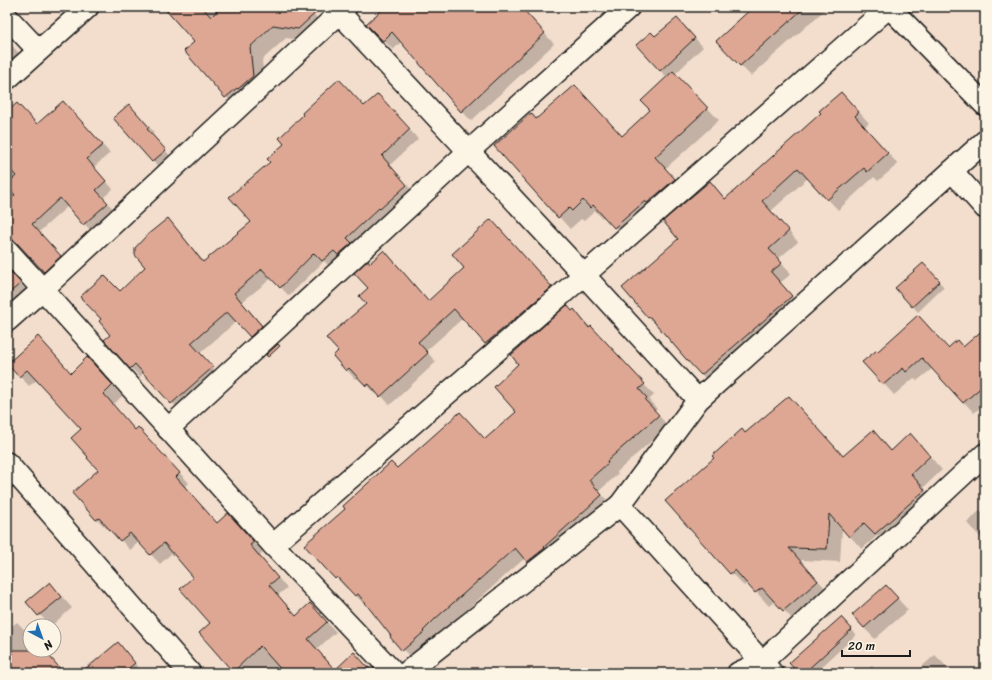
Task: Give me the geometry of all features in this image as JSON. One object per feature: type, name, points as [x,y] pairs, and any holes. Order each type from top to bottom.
[{"type":"street","points":[[7,79],[88,7]]},
{"type":"street","points":[[168,429],[469,151],[630,7]]},
{"type":"street","points":[[273,545],[584,276],[889,7],[985,105]]},
{"type":"street","points":[[7,321],[42,290],[340,9],[698,400]]},
{"type":"street","points":[[7,16],[38,50]]},
{"type":"street","points":[[406,673],[620,505],[698,400],[985,141]]},
{"type":"street","points":[[952,171],[985,208]]},
{"type":"street","points":[[7,250],[273,545],[394,673]]},
{"type":"street","points":[[738,673],[767,667],[985,454]]},
{"type":"street","points":[[7,463],[190,673]]},
{"type":"street","points":[[620,505],[767,667]]},
{"type":"building","points":[[163,7],[202,7],[211,17],[221,7],[322,7],[298,29],[273,25],[250,47],[253,76],[225,98],[184,51],[194,42]]},
{"type":"building","points":[[385,7],[521,7],[545,33],[461,112],[392,32],[383,41],[366,24]]},
{"type":"building","points":[[753,7],[805,7],[740,66],[716,41]]},
{"type":"building","points":[[677,18],[695,38],[660,71],[636,45],[651,32],[655,36]]},
{"type":"building","points":[[673,71],[708,108],[655,157],[675,179],[647,203],[645,201],[614,228],[593,205],[590,208],[583,200],[572,211],[569,208],[558,218],[494,146],[531,113],[536,119],[575,85],[622,136],[650,110],[641,101]]},
{"type":"building","points":[[339,79],[364,106],[378,94],[410,129],[382,156],[407,185],[380,209],[379,208],[347,238],[352,243],[338,255],[334,251],[322,261],[314,253],[280,288],[262,269],[234,293],[262,326],[250,337],[227,312],[191,343],[213,367],[171,404],[135,364],[130,369],[104,340],[110,335],[99,321],[101,319],[80,297],[104,275],[120,291],[145,267],[135,255],[135,248],[147,235],[168,218],[203,262],[251,222],[229,197],[270,162],[267,159],[284,144],[279,138],[303,115],[302,113]]},
{"type":"building","points":[[841,92],[859,112],[855,116],[888,153],[867,172],[864,168],[827,200],[798,168],[762,201],[789,231],[769,249],[782,263],[771,272],[792,296],[701,375],[650,317],[648,318],[622,288],[678,239],[663,221],[710,181],[725,199],[821,113],[819,111]]},
{"type":"building","points":[[63,101],[103,145],[87,159],[106,181],[96,190],[108,203],[83,225],[60,198],[32,224],[61,256],[44,272],[16,242],[7,238],[7,202],[15,195],[7,184],[16,176],[7,166],[7,112],[17,103],[37,124]]},
{"type":"building","points":[[129,104],[149,127],[147,129],[166,150],[152,162],[113,118]]},
{"type":"building","points":[[491,219],[552,287],[485,344],[454,309],[418,342],[428,353],[380,397],[369,384],[366,386],[349,368],[346,371],[333,356],[338,351],[326,338],[366,304],[359,296],[368,288],[354,273],[368,260],[370,263],[384,250],[428,301],[464,268],[452,254]]},
{"type":"building","points":[[923,263],[940,281],[912,307],[895,288]]},
{"type":"building","points":[[7,268],[21,283],[7,295]]},
{"type":"building","points":[[567,305],[572,311],[574,309],[589,328],[591,326],[645,384],[639,389],[647,398],[645,400],[659,415],[607,461],[608,463],[589,480],[602,495],[544,547],[545,548],[527,562],[515,548],[435,619],[423,631],[424,632],[402,651],[358,594],[355,596],[337,577],[335,579],[304,545],[345,509],[343,506],[391,462],[397,468],[460,412],[485,439],[516,412],[494,387],[518,364],[511,355]]},
{"type":"building","points":[[918,315],[948,348],[957,340],[963,347],[985,328],[985,384],[963,403],[922,358],[906,372],[903,368],[883,385],[862,362],[877,350],[878,351]]},
{"type":"building","points":[[38,336],[71,373],[87,357],[113,385],[104,394],[135,430],[138,427],[180,473],[176,477],[217,523],[228,513],[254,542],[250,545],[278,578],[269,585],[296,616],[310,603],[327,622],[308,639],[335,670],[354,652],[373,673],[284,673],[260,646],[233,672],[199,633],[210,623],[180,589],[193,577],[164,543],[150,555],[130,533],[120,541],[99,518],[96,520],[72,493],[98,470],[71,438],[81,429],[27,370],[19,377],[7,364]]},
{"type":"building","points":[[278,344],[280,346],[268,357],[266,355]]},
{"type":"building","points":[[789,396],[843,456],[873,430],[891,451],[910,433],[930,456],[911,474],[925,490],[875,534],[864,523],[849,537],[829,514],[827,549],[789,548],[818,581],[783,611],[762,588],[755,593],[735,570],[730,574],[665,501],[714,458],[712,456],[742,429],[745,433]]},
{"type":"building","points":[[50,582],[62,597],[38,616],[26,602]]},
{"type":"building","points":[[886,585],[898,598],[864,628],[852,615]]},
{"type":"building","points":[[841,617],[852,629],[804,673],[798,673],[789,663]]},
{"type":"building","points":[[118,642],[135,663],[123,673],[81,673]]},
{"type":"building","points":[[7,650],[22,650],[22,658],[51,658],[64,673],[7,673]]}]
